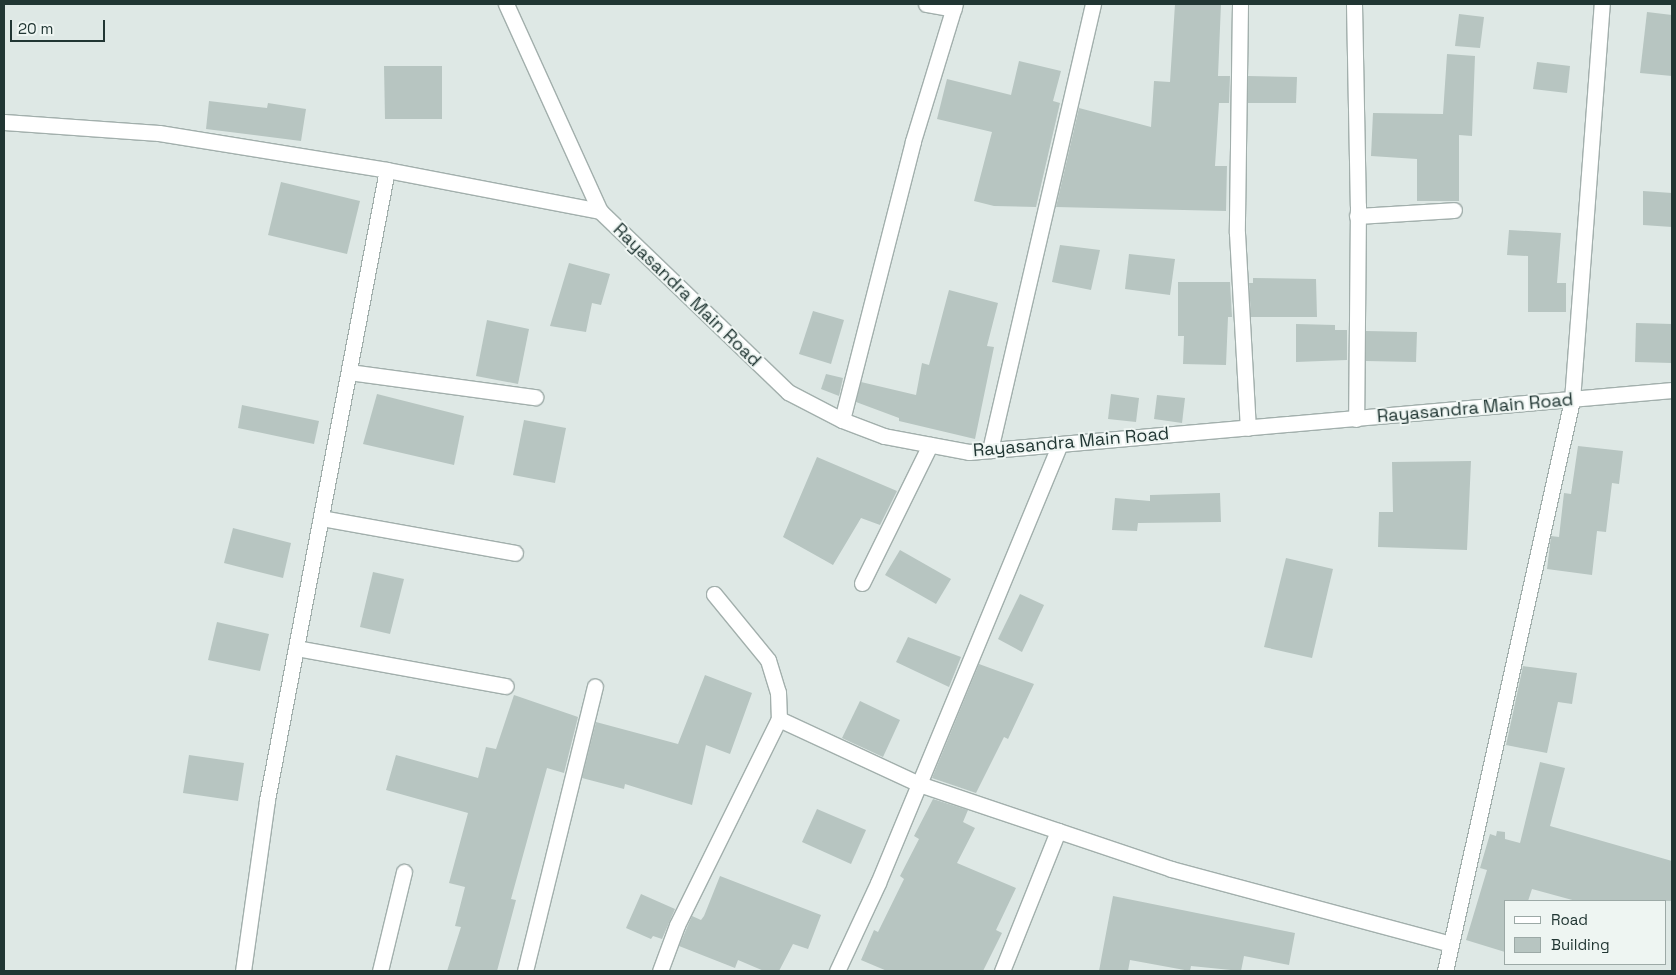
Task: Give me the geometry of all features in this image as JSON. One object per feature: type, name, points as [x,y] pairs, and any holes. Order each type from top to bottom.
[{"type":"street","name":"Rayasandra Main Road","points":[[506,4],[600,211],[788,392],[842,420],[884,436],[969,452],[1672,390]]},
{"type":"street","points":[[842,420],[913,141],[955,6],[926,4]]},
{"type":"street","points":[[990,450],[1093,4]]},
{"type":"street","points":[[1240,4],[1237,233],[1248,428]]},
{"type":"street","points":[[1354,4],[1358,216],[1356,418]]},
{"type":"street","points":[[1445,971],[1478,832],[1572,400],[1602,4]]},
{"type":"street","points":[[4,122],[159,132],[387,170],[600,211]]},
{"type":"street","points":[[243,971],[267,800],[387,170]]},
{"type":"street","points":[[1358,216],[1454,210]]},
{"type":"street","points":[[349,372],[535,397]]},
{"type":"street","points":[[837,971],[919,784],[1060,444]]},
{"type":"street","points":[[862,583],[930,445]]},
{"type":"street","points":[[321,518],[515,553]]},
{"type":"street","points":[[660,971],[677,926],[779,719],[778,692],[768,660],[714,594]]},
{"type":"street","points":[[296,648],[506,686]]},
{"type":"street","points":[[525,971],[595,686]]},
{"type":"street","points":[[779,719],[919,784],[1171,869],[1450,944]]},
{"type":"street","points":[[1002,971],[1058,831]]},
{"type":"street","points":[[380,971],[404,872]]},
{"type":"building","points":[[1175,4],[1221,4],[1218,76],[1230,76],[1229,103],[1219,103],[1215,166],[1227,166],[1226,211],[1056,207],[1079,108],[1151,127],[1154,81],[1170,82]]},
{"type":"building","points":[[1647,12],[1672,15],[1672,76],[1640,73]]},
{"type":"building","points":[[1459,14],[1484,17],[1480,48],[1455,46]]},
{"type":"building","points":[[1447,54],[1475,56],[1472,136],[1459,135],[1459,201],[1417,201],[1417,159],[1371,156],[1373,113],[1443,114]]},
{"type":"building","points":[[1019,61],[1061,71],[1053,101],[1060,103],[1036,207],[994,206],[974,201],[992,132],[937,119],[947,79],[1011,95]]},
{"type":"building","points":[[1537,62],[1570,66],[1567,93],[1533,89]]},
{"type":"building","points":[[384,66],[442,66],[442,119],[385,119]]},
{"type":"building","points":[[1248,76],[1297,77],[1296,103],[1248,103]]},
{"type":"building","points":[[209,101],[267,108],[268,103],[306,109],[301,141],[206,129]]},
{"type":"building","points":[[281,182],[360,201],[347,254],[268,235]]},
{"type":"building","points":[[1643,191],[1672,193],[1672,227],[1643,225]]},
{"type":"building","points":[[1509,230],[1561,233],[1557,283],[1566,283],[1566,312],[1528,312],[1528,256],[1507,255]]},
{"type":"building","points":[[1060,245],[1100,250],[1091,290],[1052,282]]},
{"type":"building","points":[[1129,254],[1175,259],[1170,295],[1125,289]]},
{"type":"building","points":[[569,263],[610,274],[601,305],[592,303],[586,332],[550,326]]},
{"type":"building","points":[[1253,278],[1316,279],[1317,317],[1251,317],[1249,283],[1253,283]]},
{"type":"building","points":[[1178,282],[1230,282],[1232,317],[1228,317],[1226,365],[1183,364],[1184,336],[1178,336]]},
{"type":"building","points":[[949,290],[998,303],[987,346],[994,347],[975,439],[899,421],[899,418],[856,402],[861,382],[916,395],[922,363],[929,365]]},
{"type":"building","points":[[813,311],[844,320],[831,364],[799,354]]},
{"type":"building","points":[[487,320],[529,329],[518,384],[476,376]]},
{"type":"building","points":[[1636,323],[1672,324],[1672,363],[1635,362]]},
{"type":"building","points":[[1296,324],[1335,325],[1335,330],[1347,330],[1347,360],[1296,362]]},
{"type":"building","points":[[1366,331],[1417,332],[1416,362],[1366,361]]},
{"type":"building","points":[[826,374],[843,378],[839,396],[821,389]]},
{"type":"building","points":[[377,394],[464,416],[454,465],[363,444]]},
{"type":"building","points":[[1111,394],[1139,398],[1136,422],[1108,419]]},
{"type":"building","points":[[1157,395],[1185,398],[1182,423],[1154,419]]},
{"type":"building","points":[[242,405],[319,421],[314,444],[238,428]]},
{"type":"building","points":[[524,420],[566,428],[555,483],[513,475]]},
{"type":"building","points":[[1578,446],[1623,451],[1619,484],[1612,483],[1606,532],[1597,531],[1592,575],[1547,569],[1551,536],[1559,537],[1564,493],[1571,494]]},
{"type":"building","points":[[817,457],[897,491],[880,525],[861,518],[833,565],[783,537]]},
{"type":"building","points":[[1471,461],[1467,550],[1378,547],[1379,512],[1393,512],[1392,462]]},
{"type":"building","points":[[1220,493],[1221,522],[1138,523],[1137,531],[1112,530],[1115,498],[1150,501],[1150,495]]},
{"type":"building","points":[[233,528],[291,543],[283,578],[224,563]]},
{"type":"building","points":[[900,550],[951,579],[936,604],[885,575]]},
{"type":"building","points":[[1286,558],[1333,569],[1312,658],[1264,647]]},
{"type":"building","points":[[373,572],[404,579],[390,634],[360,627]]},
{"type":"building","points":[[1020,594],[1044,605],[1022,652],[998,639]]},
{"type":"building","points":[[217,622],[269,634],[260,671],[208,660]]},
{"type":"building","points":[[908,637],[961,657],[949,687],[896,662]]},
{"type":"building","points":[[979,664],[1034,684],[1008,739],[1004,737],[976,793],[932,778]]},
{"type":"building","points":[[1523,666],[1577,673],[1572,704],[1558,702],[1547,753],[1506,745]]},
{"type":"building","points":[[705,675],[752,693],[730,754],[706,745],[692,805],[625,784],[624,789],[582,778],[596,722],[678,744]]},
{"type":"building","points":[[514,695],[578,717],[564,773],[547,768],[511,899],[516,900],[497,971],[447,971],[461,927],[455,926],[465,887],[449,883],[468,813],[386,790],[396,755],[478,778],[486,747],[496,749]]},
{"type":"building","points":[[860,701],[900,720],[883,757],[842,738]]},
{"type":"building","points":[[189,755],[244,763],[238,801],[183,793]]},
{"type":"building","points":[[1540,762],[1565,768],[1550,826],[1672,861],[1672,901],[1572,900],[1532,889],[1528,900],[1504,900],[1504,952],[1466,940],[1487,870],[1480,868],[1490,834],[1496,836],[1497,831],[1505,832],[1505,839],[1520,843]]},
{"type":"building","points":[[933,799],[968,810],[963,822],[975,828],[957,863],[1016,888],[996,930],[1002,933],[983,971],[887,971],[861,960],[874,930],[878,932],[904,879],[900,876],[919,839],[914,836]]},
{"type":"building","points":[[817,809],[866,830],[851,864],[802,842]]},
{"type":"building","points":[[720,876],[821,915],[808,949],[793,944],[779,971],[764,971],[738,960],[735,968],[679,946],[692,916],[701,920],[704,916]]},
{"type":"building","points":[[641,894],[675,909],[662,939],[653,936],[651,939],[626,928]]},
{"type":"building","points":[[1113,896],[1295,933],[1289,965],[1244,956],[1241,971],[1191,966],[1190,971],[1130,960],[1128,971],[1099,971]]}]
